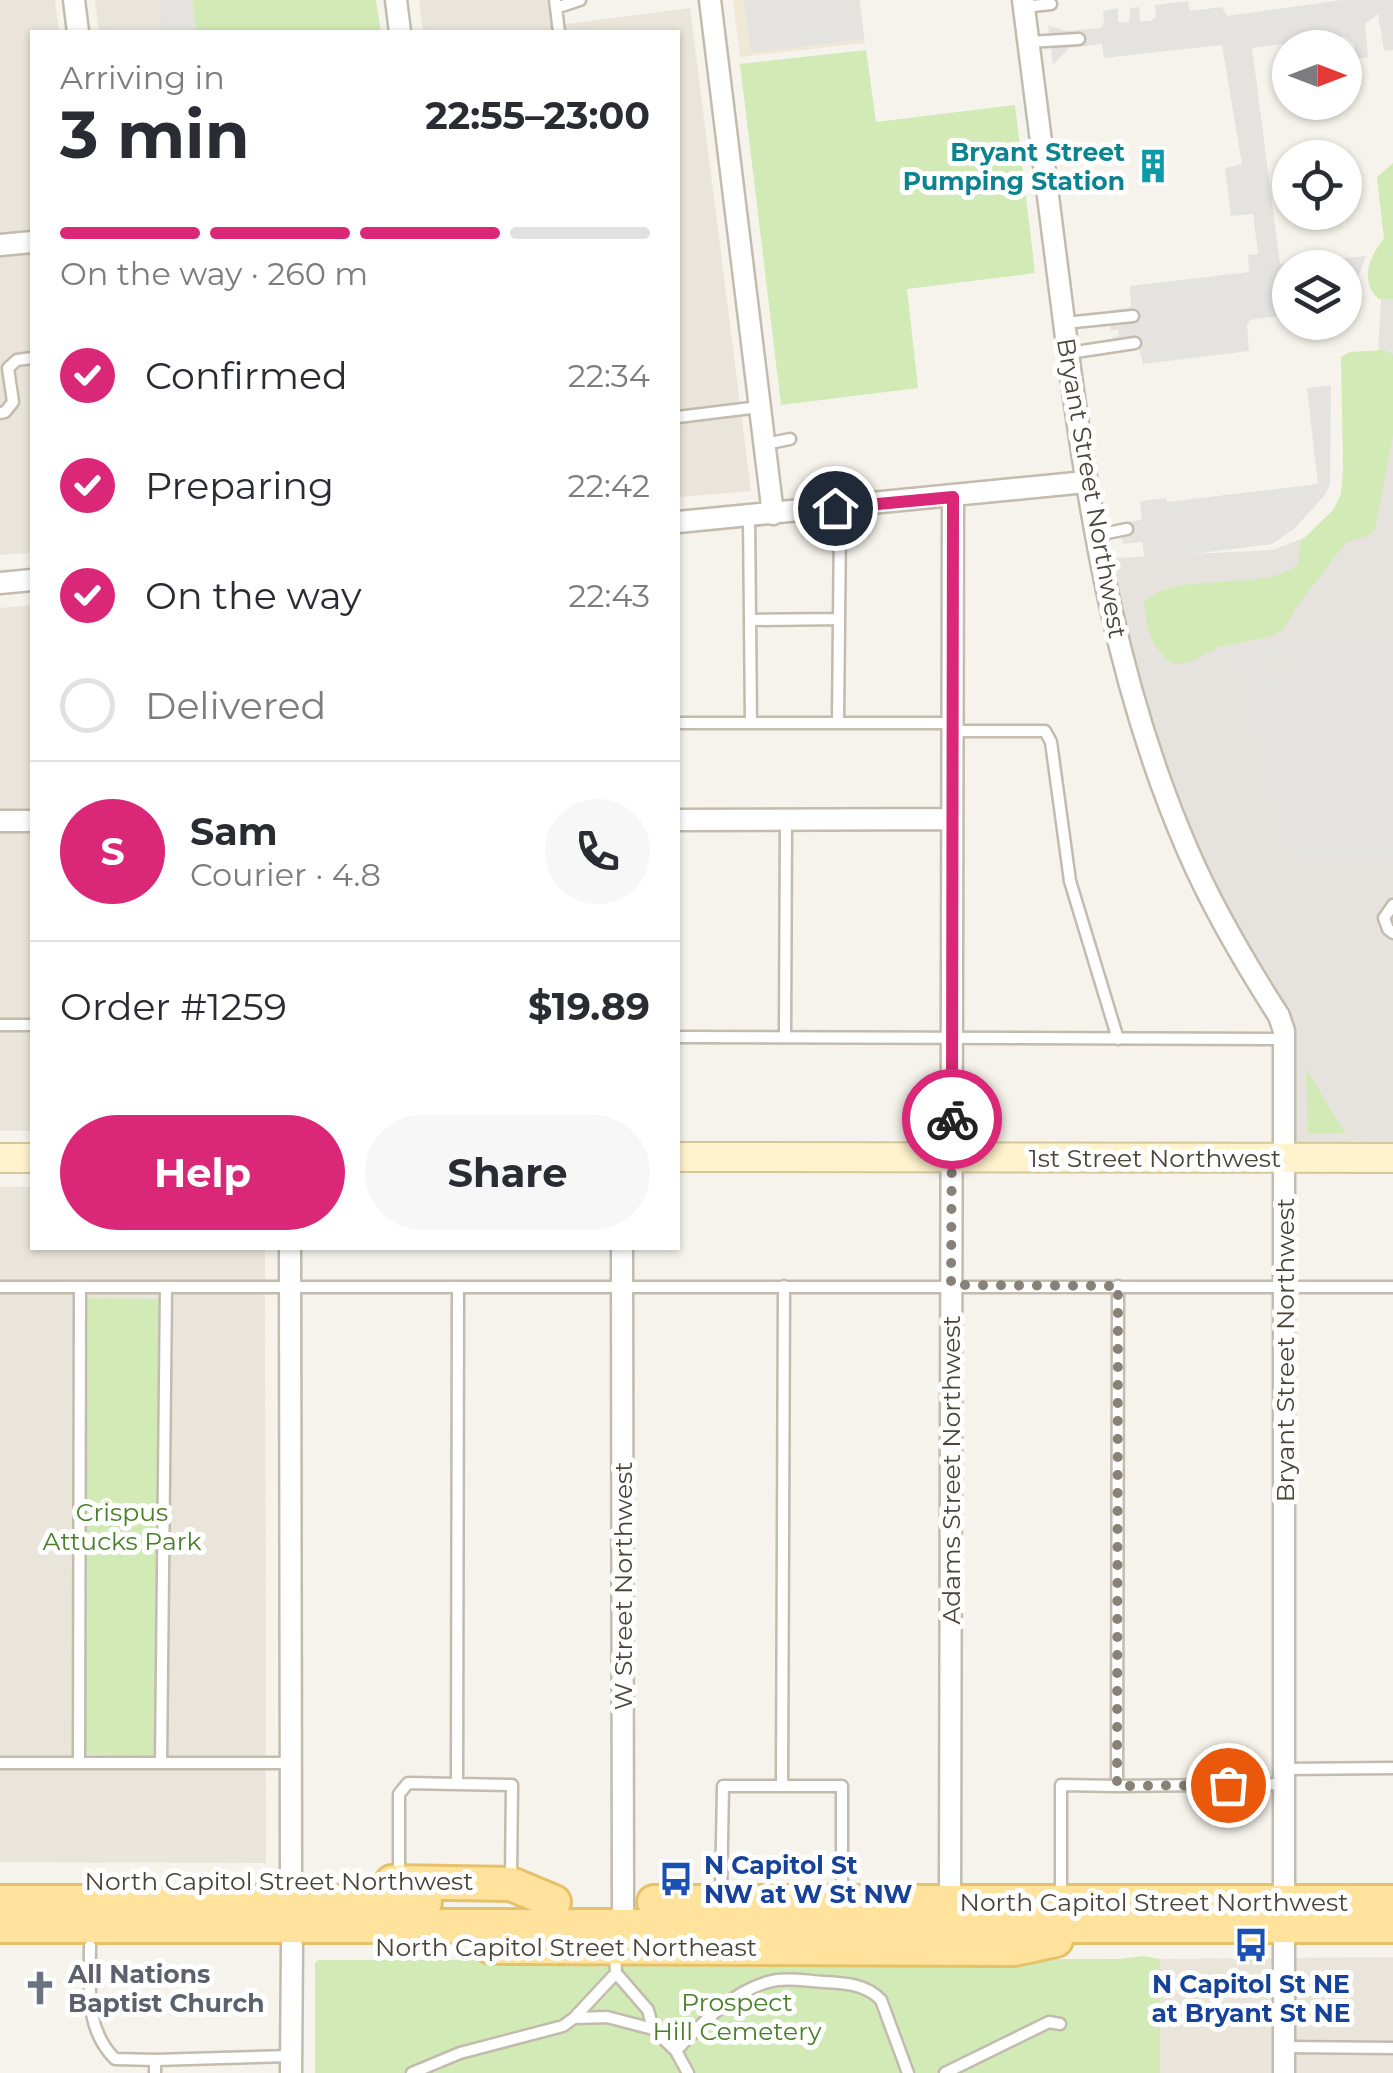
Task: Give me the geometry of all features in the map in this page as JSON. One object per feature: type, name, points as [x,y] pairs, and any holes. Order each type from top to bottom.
[{"type":"main road","name":"North Capitol Street Northwest","points":[[0,1881],[511,1884],[619,1937],[720,1902],[1061,1902],[1284,1914],[1393,1902]]},
{"type":"main road","name":"North Capitol Street Northwest","points":[[0,1902],[554,1902]]},
{"type":"main road","name":"North Capitol Street Northeast","points":[[0,1946],[292,1945],[1130,1926],[1284,1914],[1393,1926]]},
{"type":"main road","name":"North Capitol Street Northeast","points":[[0,1926],[619,1937]]},
{"type":"street","points":[[74,0],[78,30]]},
{"type":"street","points":[[396,0],[400,30]]},
{"type":"street","points":[[710,0],[774,514]]},
{"type":"street","name":"Bryant Street Northwest","points":[[1024,3],[1086,482],[1132,693],[1166,797],[1211,900],[1279,1016],[1284,1039],[1284,2073]]},
{"type":"street","points":[[0,245],[30,242]]},
{"type":"street","points":[[680,522],[1086,482]]},
{"type":"street","name":"Adams Street Northwest","points":[[950,1902],[953,497]]},
{"type":"street","points":[[0,583],[30,580]]},
{"type":"street","points":[[680,820],[952,819]]},
{"type":"street","points":[[0,821],[30,821]]},
{"type":"street","name":"1st Street Northwest","points":[[680,1157],[1393,1158]]},
{"type":"street","points":[[0,1158],[30,1158]]},
{"type":"street","points":[[290,1250],[291,1881]]},
{"type":"street","name":"W Street Northwest","points":[[619,1937],[622,1250]]},
{"type":"street","points":[[291,2064],[292,1945]]},
{"type":"lane","points":[[559,30],[555,4],[580,0]]},
{"type":"lane","points":[[1024,3],[1051,4]]},
{"type":"lane","points":[[1029,42],[1079,39]]},
{"type":"lane","points":[[1064,323],[1133,316]]},
{"type":"lane","points":[[1068,353],[1135,343]]},
{"type":"lane","points":[[0,412],[6,412],[12,402],[8,368],[17,360],[30,358]]},
{"type":"lane","points":[[680,417],[760,407]]},
{"type":"lane","points":[[764,444],[790,439]]},
{"type":"lane","points":[[749,516],[751,722]]},
{"type":"lane","points":[[838,722],[840,521]]},
{"type":"lane","points":[[1096,536],[1127,529]]},
{"type":"lane","points":[[751,620],[839,619]]},
{"type":"lane","points":[[680,722],[838,722],[1045,732],[1051,742],[1070,881],[1118,1039]]},
{"type":"lane","points":[[785,1037],[786,820]]},
{"type":"lane","points":[[1393,905],[1384,918],[1393,933]]},
{"type":"lane","points":[[0,1026],[30,1026]]},
{"type":"lane","points":[[680,1036],[1284,1039]]},
{"type":"lane","points":[[0,1286],[1393,1287]]},
{"type":"lane","points":[[782,1786],[784,1286]]},
{"type":"lane","points":[[1117,1786],[1118,1286]]},
{"type":"lane","points":[[79,1763],[80,1287]]},
{"type":"lane","points":[[161,1763],[166,1287]]},
{"type":"lane","points":[[457,1784],[458,1287]]},
{"type":"lane","points":[[0,1763],[290,1762]]},
{"type":"lane","points":[[1061,1902],[1061,1785],[1117,1786],[1393,1768]]},
{"type":"lane","points":[[399,1882],[400,1794],[408,1784],[457,1784],[512,1785],[511,1884]]},
{"type":"lane","points":[[720,1902],[723,1786],[842,1786],[842,1902]]},
{"type":"lane","points":[[412,2073],[460,2053],[563,2026],[574,2018],[619,1937]]},
{"type":"lane","points":[[619,1937],[654,2029],[676,2051],[688,2073]]},
{"type":"lane","points":[[90,1946],[91,2021],[115,2059],[291,2064]]},
{"type":"lane","points":[[676,2051],[702,2025],[754,1986],[790,1979],[848,1983],[874,1992],[881,2000],[908,2073]]},
{"type":"lane","points":[[574,2018],[607,2017],[654,2029]]},
{"type":"lane","points":[[945,2073],[1048,2022],[1060,2024]]},
{"type":"lane","points":[[1284,2047],[1393,2048]]},
{"type":"lane","points":[[155,2060],[155,2073]]},
{"type":"shaded area","points":[[0,0],[55,0],[59,30],[30,30],[30,553],[0,555]]},
{"type":"shaded area","points":[[95,0],[192,0],[196,30],[99,30]]},
{"type":"shaded area","points":[[158,0],[192,0],[196,30],[162,30]]},
{"type":"shaded area","points":[[419,0],[547,0],[551,26],[690,8],[751,491],[680,497],[680,30],[423,30]]},
{"type":"shaded area","points":[[733,0],[860,0],[865,43],[740,57]]},
{"type":"shaded area","points":[[744,0],[859,0],[864,39],[751,53]]},
{"type":"shaded area","points":[[1342,0],[1393,0],[1393,50],[1384,51],[1378,14],[1365,24],[1368,57],[1362,58],[1362,30],[1272,30],[1272,45],[1252,48],[1272,202],[1272,230],[1276,230],[1278,250],[1272,250],[1272,317],[1250,320],[1249,351],[1143,364],[1139,348],[1113,353],[1112,337],[1119,336],[1118,330],[1111,330],[1108,311],[1131,307],[1130,286],[1249,272],[1248,255],[1258,254],[1253,214],[1231,216],[1225,168],[1242,164],[1222,45],[1104,58],[1102,44],[1069,48],[1053,65],[1048,25],[1066,31],[1101,28],[1103,11],[1118,8],[1118,22],[1129,23],[1130,8],[1139,7],[1140,21],[1151,21],[1156,17],[1155,5],[1188,1],[1190,11],[1222,7],[1227,16]]},
{"type":"shaded area","points":[[1393,253],[1393,1158],[1285,1158],[1284,1039],[1153,762],[1103,573],[1114,558],[1273,550],[1351,519],[1374,425],[1382,283]]},
{"type":"shaded area","points":[[1331,385],[1330,484],[1294,529],[1272,544],[1145,560],[1142,542],[1123,544],[1118,523],[1142,520],[1140,501],[1166,498],[1167,502],[1318,484],[1307,388]]},
{"type":"shaded area","points":[[30,605],[30,1131],[0,1131],[0,608]]},
{"type":"shaded area","points":[[1393,636],[1393,858],[1298,859],[1297,854],[1291,854],[1234,653],[1263,646]],"holes":[[[1302,650],[1306,667],[1256,682],[1251,663]]]},
{"type":"shaded area","points":[[0,1187],[30,1187],[30,1250],[265,1250],[266,1863],[0,1862]]},
{"type":"shaded area","points":[[1393,1957],[1393,2073],[1160,2073],[1160,1959]]},
{"type":"green space","points":[[192,0],[376,0],[381,30],[196,30]]},
{"type":"green space","points":[[866,50],[876,122],[1015,105],[1035,273],[907,289],[918,388],[781,405],[740,64]]},
{"type":"green space","points":[[1393,163],[1393,299],[1379,299],[1368,278],[1370,262],[1384,239],[1377,177]]},
{"type":"green space","points":[[1385,350],[1393,355],[1393,435],[1375,530],[1346,542],[1283,630],[1270,637],[1221,646],[1187,663],[1173,664],[1151,637],[1144,602],[1157,592],[1175,587],[1262,578],[1298,565],[1301,541],[1333,510],[1341,494],[1341,357],[1349,352]]},
{"type":"green space","points":[[1306,1068],[1341,1127],[1347,1133],[1308,1133]]},
{"type":"green space","name":"Crispus Attucks Park","points":[[88,1298],[159,1299],[155,1756],[85,1754]]},
{"type":"green space","name":"Prospect Hill Cemetery","points":[[1144,1956],[1160,1959],[1160,2073],[315,2073],[318,1960]]},
{"type":"way so far","points":[[952,1119],[951,1285],[1118,1286],[1117,1786],[1228,1785]]},
{"type":"place","name":"Bryant Street Pumping Station","points":[[1153,166]]},
{"type":"place","name":"N Capitol St NW at W St NW","points":[[676,1879]]},
{"type":"place","name":"N Capitol St NE at Bryant St NE","points":[[1251,1945]]},
{"type":"place","name":"All Nations Baptist Church","points":[[40,1988]]},
{"type":"route","points":[[835,508],[953,497],[952,1119]]}]
